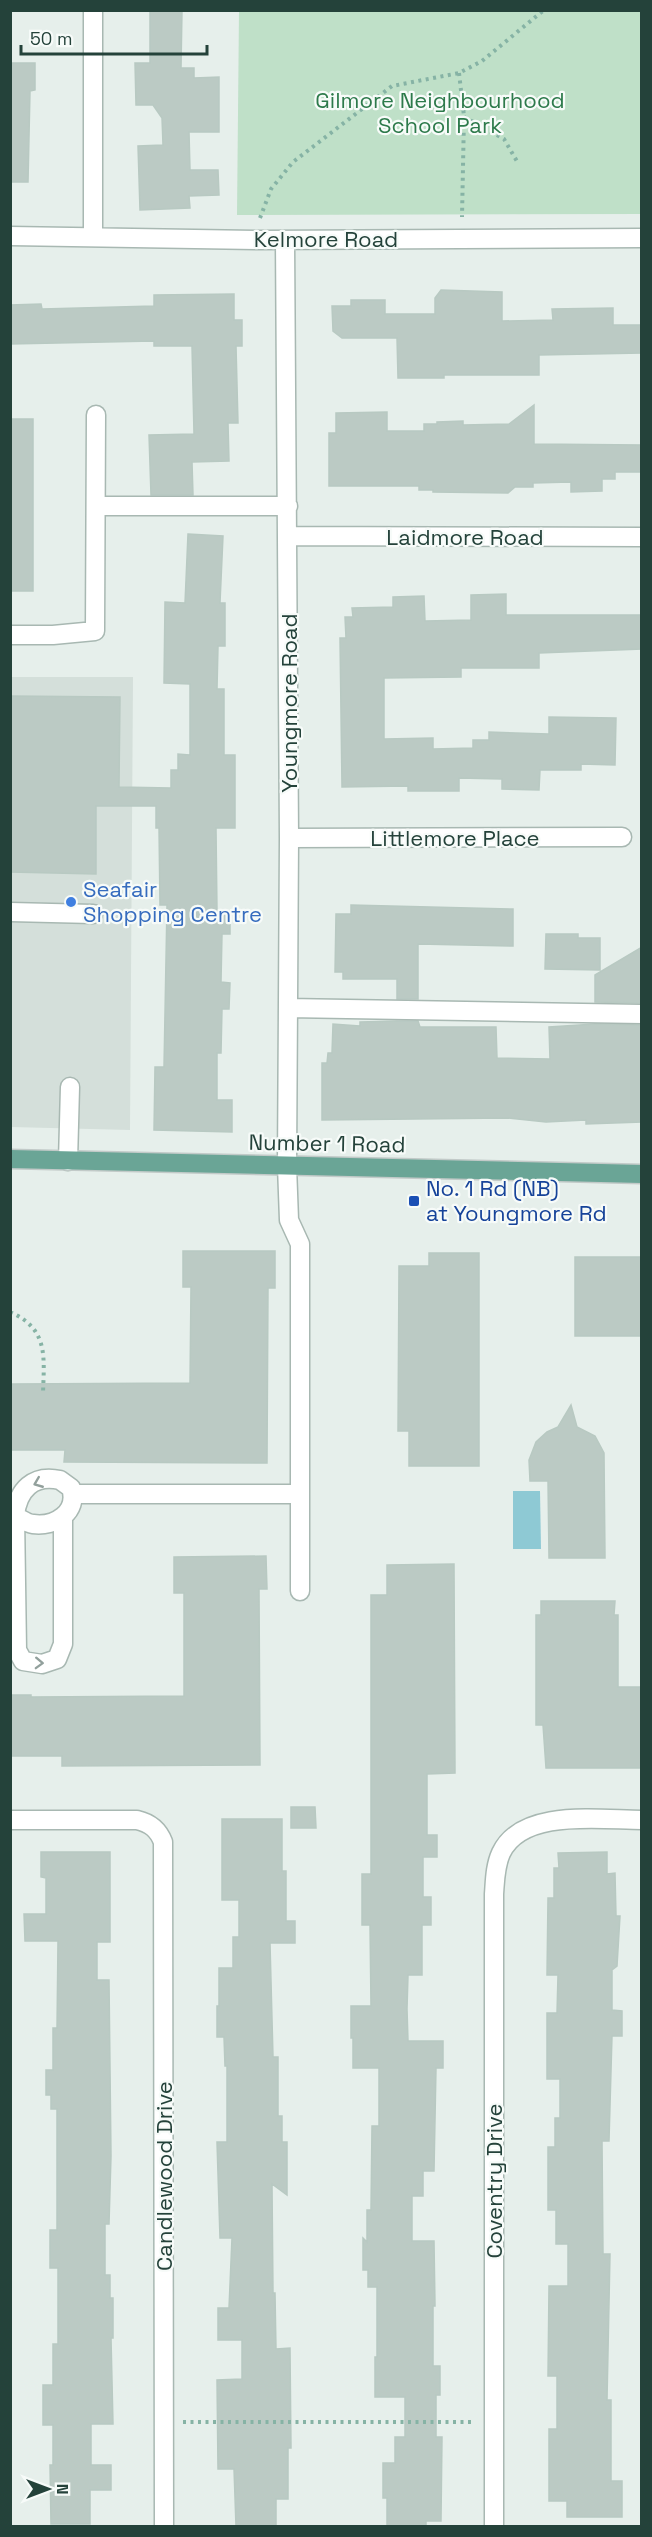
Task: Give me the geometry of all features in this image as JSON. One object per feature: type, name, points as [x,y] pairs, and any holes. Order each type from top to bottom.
[{"type":"main road","name":"Number 1 Road","points":[[10,1160],[642,1174]]},
{"type":"street","points":[[93,10],[93,236]]},
{"type":"street","name":"Kelmore Road","points":[[10,236],[259,240],[642,238]]},
{"type":"street","name":"Youngmore Road","points":[[285,240],[289,838],[287,1166],[289,1220],[300,1244],[300,1591]]},
{"type":"street","points":[[10,635],[53,635],[95,631],[96,415]]},
{"type":"street","points":[[96,506],[288,506]]},
{"type":"street","name":"Laidmore Road","points":[[288,536],[642,537]]},
{"type":"street","name":"Littlemore Place","points":[[289,838],[622,837]]},
{"type":"street","points":[[10,912],[93,914]]},
{"type":"street","points":[[288,1008],[642,1014]]},
{"type":"street","points":[[68,1161],[69,1088]]},
{"type":"street","points":[[60,1480],[67,1483],[73,1494],[72,1503],[63,1518],[64,1633],[62,1653],[49,1663],[23,1661],[17,1650],[13,1515],[19,1497],[31,1485],[39,1481],[60,1480]]},
{"type":"street","points":[[73,1494],[300,1494]]},
{"type":"street","points":[[13,1515],[34,1524],[51,1523],[63,1518]]},
{"type":"street","name":"Candlewood Drive","points":[[10,1820],[137,1820],[146,1822],[155,1828],[163,1842],[164,2526]]},
{"type":"street","name":"Coventry Drive","points":[[494,2526],[494,1894],[496,1868],[501,1853],[510,1839],[525,1829],[543,1822],[642,1820]]},
{"type":"path","points":[[259,240],[260,219],[271,189],[293,162],[392,86],[459,73],[482,61],[544,10]]},
{"type":"path","points":[[459,73],[464,116],[462,239]]},
{"type":"path","points":[[464,116],[504,139],[518,163]]},
{"type":"path","points":[[10,1312],[32,1324],[40,1339],[43,1394]]},
{"type":"path","points":[[183,2422],[494,2422]]},
{"type":"shaded area","name":"Seafair Shopping Centre","points":[[11,677],[133,677],[130,1130],[11,1127]]},
{"type":"green space","name":"Gilmore Neighbourhood School Park","points":[[239,11],[641,11],[641,214],[237,215]]},
{"type":"water","points":[[513,1491],[540,1491],[541,1549],[513,1549]]},
{"type":"building","points":[[150,10],[182,10],[181,68],[194,68],[194,78],[219,77],[219,132],[189,132],[190,170],[218,170],[219,195],[189,196],[190,208],[140,210],[138,146],[163,145],[162,118],[153,105],[136,105],[135,63],[150,63]]},
{"type":"building","points":[[10,63],[35,63],[35,90],[30,91],[28,182],[10,182]]},
{"type":"building","points":[[441,290],[502,292],[502,321],[553,320],[552,309],[613,308],[613,325],[642,325],[642,353],[539,355],[539,375],[444,375],[444,378],[398,378],[397,338],[342,338],[333,331],[332,306],[351,306],[351,300],[385,300],[385,314],[435,314],[435,298]]},
{"type":"building","points":[[234,294],[234,320],[242,320],[242,346],[236,346],[238,423],[228,423],[229,461],[192,462],[193,495],[151,495],[149,435],[194,434],[192,346],[154,346],[154,341],[10,344],[10,305],[41,304],[42,309],[154,306],[154,295]]},
{"type":"building","points":[[534,405],[534,444],[642,445],[642,472],[615,472],[615,479],[602,479],[602,491],[571,492],[571,482],[533,483],[533,487],[515,487],[508,493],[433,492],[433,490],[419,490],[419,486],[329,486],[329,433],[336,433],[336,413],[387,412],[387,431],[424,431],[424,424],[437,424],[437,422],[463,421],[463,425],[509,424]]},
{"type":"building","points":[[10,419],[33,419],[33,591],[10,591]]},
{"type":"building","points":[[188,534],[223,536],[220,603],[225,603],[225,646],[218,646],[217,689],[224,689],[224,755],[235,755],[235,828],[216,828],[217,911],[230,911],[230,934],[222,934],[221,982],[230,983],[229,1009],[222,1009],[221,1053],[217,1053],[217,1100],[232,1100],[232,1132],[154,1130],[155,1067],[164,1067],[167,905],[160,905],[159,828],[156,828],[156,806],[96,806],[96,874],[10,872],[10,696],[120,697],[119,787],[171,788],[171,770],[178,770],[178,754],[190,755],[190,684],[164,683],[165,602],[185,603]]},
{"type":"building","points":[[506,594],[506,615],[642,615],[642,649],[539,653],[539,668],[461,668],[461,677],[384,678],[384,739],[433,738],[433,749],[473,748],[473,740],[489,740],[489,732],[549,734],[549,717],[616,718],[615,765],[581,764],[581,770],[540,770],[539,790],[502,789],[502,779],[459,778],[459,791],[408,791],[408,786],[342,787],[340,638],[346,638],[345,617],[353,617],[352,608],[393,607],[393,597],[424,596],[425,621],[471,620],[471,595]]},
{"type":"building","points":[[351,905],[513,909],[513,946],[418,944],[418,999],[397,999],[397,979],[343,979],[343,972],[335,972],[336,914],[351,914]]},
{"type":"building","points":[[546,934],[578,934],[578,938],[600,938],[600,970],[545,969]]},
{"type":"building","points":[[642,947],[642,1003],[595,1002],[595,975]]},
{"type":"building","points":[[418,1021],[420,1027],[496,1027],[497,1058],[550,1059],[549,1027],[595,1024],[642,1025],[642,1122],[586,1124],[586,1120],[546,1122],[508,1118],[322,1120],[322,1063],[327,1063],[328,1053],[332,1053],[333,1024],[360,1026],[360,1022]]},
{"type":"building","points":[[183,1251],[275,1251],[275,1288],[268,1288],[267,1463],[64,1462],[65,1450],[10,1450],[10,1384],[190,1383],[191,1287],[183,1287]]},
{"type":"building","points":[[429,1253],[479,1253],[479,1466],[409,1466],[409,1431],[398,1431],[399,1266],[429,1266]]},
{"type":"building","points":[[575,1257],[642,1257],[642,1336],[575,1336]]},
{"type":"building","points":[[571,1405],[577,1427],[595,1436],[604,1453],[605,1558],[549,1558],[548,1481],[530,1481],[529,1460],[536,1442],[547,1432],[558,1427]]},
{"type":"building","points":[[266,1556],[267,1589],[259,1589],[260,1765],[62,1766],[62,1756],[10,1756],[10,1695],[31,1695],[31,1697],[184,1696],[184,1593],[174,1593],[174,1557]]},
{"type":"building","points":[[454,1564],[455,1773],[427,1774],[427,1835],[437,1835],[437,1857],[423,1857],[423,1897],[431,1897],[431,1925],[422,1925],[422,1975],[408,1975],[407,2009],[408,2041],[443,2041],[443,2068],[436,2068],[434,2171],[423,2171],[423,2196],[412,2196],[412,2241],[434,2241],[433,2366],[440,2366],[440,2395],[436,2395],[436,2437],[442,2437],[441,2521],[426,2521],[426,2526],[387,2526],[387,2498],[383,2498],[383,2463],[395,2463],[395,2437],[405,2437],[405,2397],[375,2397],[377,2287],[368,2287],[368,2270],[363,2270],[363,2238],[367,2242],[367,2210],[371,2210],[372,2126],[379,2126],[379,2068],[353,2068],[353,2038],[351,2038],[351,2006],[371,2006],[370,1925],[362,1925],[362,1874],[371,1874],[371,1595],[387,1595],[387,1565]]},
{"type":"building","points":[[541,1601],[615,1601],[614,1615],[618,1615],[618,1687],[642,1687],[642,1768],[546,1768],[543,1725],[536,1725],[536,1615],[541,1615]]},
{"type":"building","points":[[291,1807],[315,1807],[316,1828],[291,1828]]},
{"type":"building","points":[[222,1819],[282,1819],[282,1871],[286,1871],[286,1921],[295,1921],[295,1943],[270,1943],[273,2057],[278,2057],[278,2116],[282,2116],[282,2142],[287,2142],[287,2195],[272,2184],[273,2293],[275,2293],[276,2349],[290,2348],[291,2448],[288,2448],[288,2499],[276,2499],[276,2526],[236,2526],[234,2469],[218,2469],[217,2380],[242,2379],[242,2340],[218,2340],[218,2308],[229,2308],[232,2238],[220,2238],[217,2142],[227,2142],[227,2066],[225,2066],[224,2037],[217,2037],[217,2006],[219,2006],[219,1968],[233,1968],[233,1937],[239,1937],[239,1900],[222,1900]]},
{"type":"building","points":[[41,1852],[110,1852],[110,1942],[97,1942],[97,1980],[109,1980],[111,2156],[109,2224],[105,2224],[105,2275],[110,2275],[110,2298],[113,2298],[113,2338],[111,2338],[113,2424],[91,2424],[91,2465],[111,2465],[111,2490],[90,2490],[90,2524],[51,2524],[50,2465],[53,2465],[53,2425],[43,2425],[43,2385],[53,2385],[53,2344],[58,2344],[58,2268],[50,2268],[50,2230],[57,2230],[57,2109],[51,2109],[51,2095],[46,2095],[46,2070],[53,2070],[53,2028],[57,2028],[58,1941],[25,1941],[24,1914],[46,1914],[46,1878],[41,1877]]},
{"type":"building","points":[[607,1852],[607,1874],[615,1873],[616,1916],[620,1916],[617,1966],[612,1970],[612,2010],[622,2011],[622,2036],[612,2036],[609,2141],[602,2141],[603,2254],[610,2254],[607,2400],[611,2400],[611,2481],[622,2481],[622,2517],[567,2517],[567,2501],[549,2501],[549,2429],[557,2429],[557,2376],[548,2376],[549,2286],[568,2286],[568,2244],[556,2244],[556,2210],[548,2210],[548,2147],[555,2147],[555,2118],[560,2118],[560,2079],[547,2079],[547,2013],[557,2013],[558,1975],[547,1975],[548,1898],[554,1898],[554,1868],[559,1868],[558,1853]]},
{"type":"place","name":"Seafair Shopping Centre","points":[[71,902]]},
{"type":"place","name":"No. 1 Rd (NB) at Youngmore Rd","points":[[414,1201]]}]
